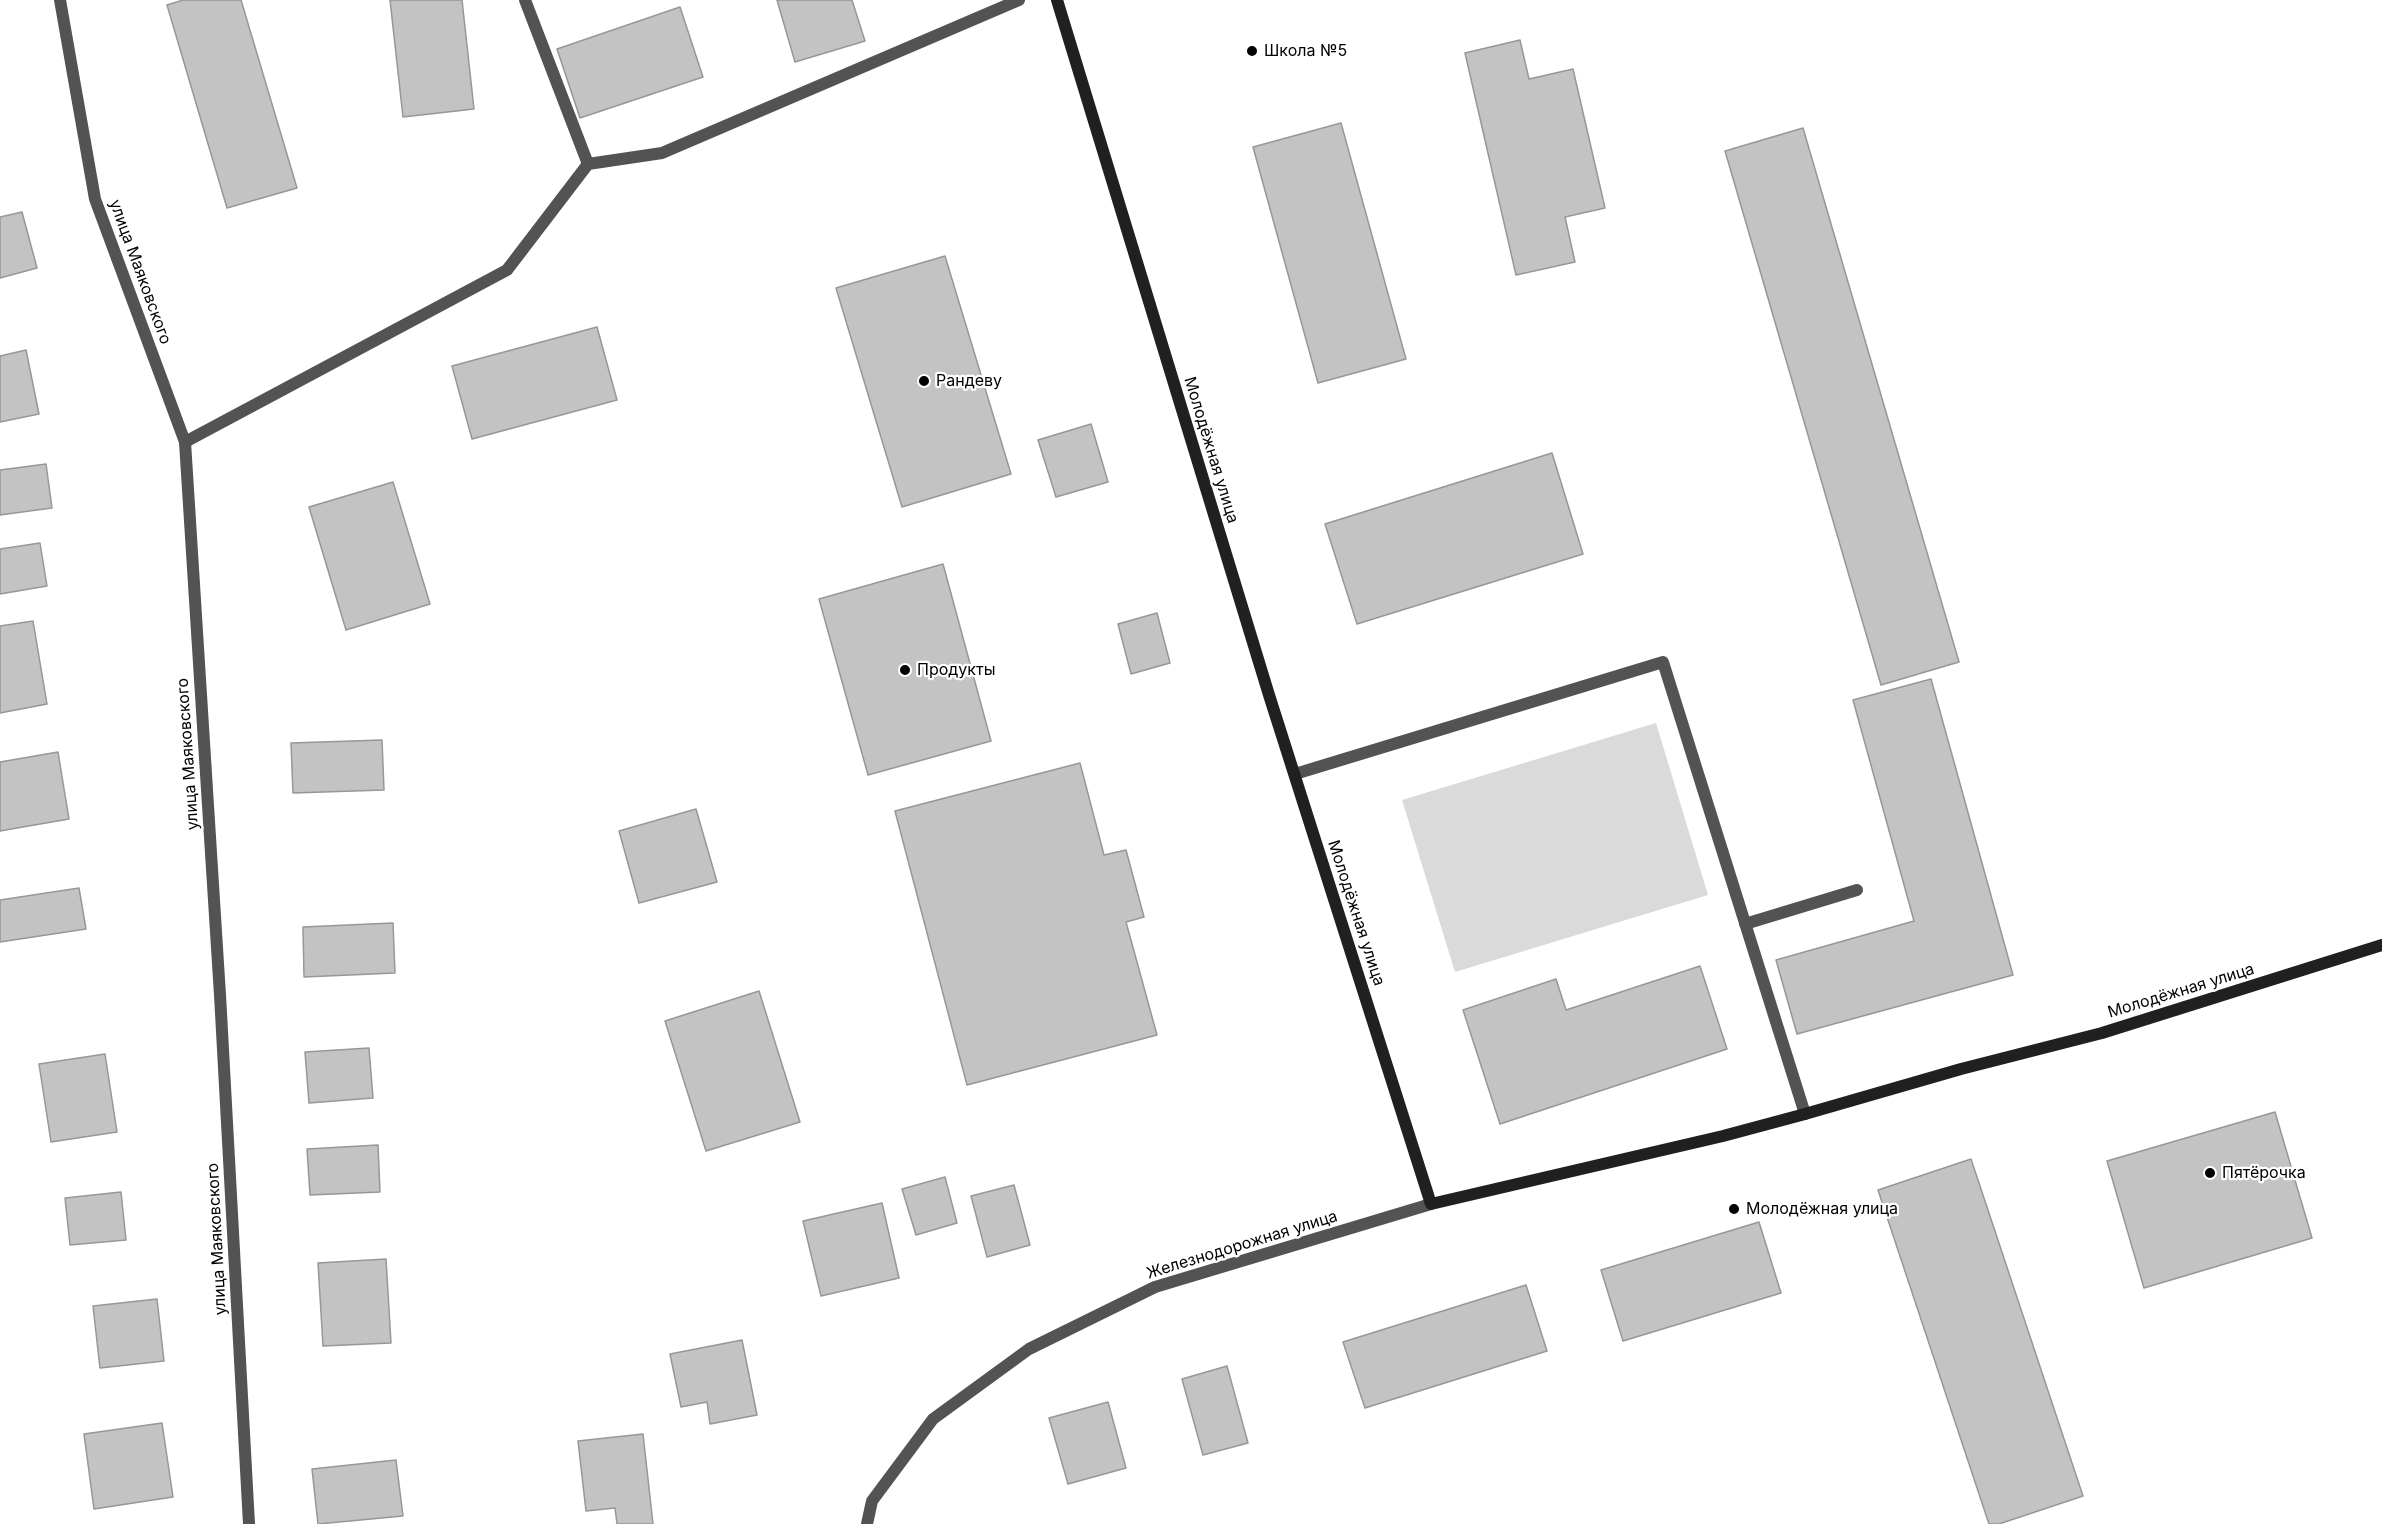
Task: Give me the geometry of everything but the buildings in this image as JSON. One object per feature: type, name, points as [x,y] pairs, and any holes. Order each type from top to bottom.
[{"type":"street","name":"улица Маяковского","points":[[60,0],[95,199],[185,442],[220,995],[249,1524]]},
{"type":"street","points":[[525,0],[588,164]]},
{"type":"street","points":[[185,442],[507,270],[588,164],[662,153],[1019,0]]},
{"type":"street","name":"Молодёжная улица","points":[[1057,0],[1269,695],[1431,1204],[1723,1136],[1805,1114],[1961,1069],[2102,1033],[2382,945]]},
{"type":"street","points":[[1295,774],[1663,662],[1805,1114]]},
{"type":"street","points":[[1745,924],[1857,890]]},
{"type":"street","name":"Железнодорожная улица","points":[[867,1524],[872,1501],[933,1419],[1029,1349],[1155,1287],[1431,1204]]},
{"type":"shaded area","points":[[1656,723],[1708,895],[1455,972],[1402,800]]},
{"type":"place","name":"Школа №5","points":[[1252,51]]},
{"type":"place","name":"Рандеву","points":[[924,381]]},
{"type":"place","name":"Продукты","points":[[905,670]]},
{"type":"place","name":"Пятёрочка","points":[[2210,1173]]},
{"type":"place","name":"Молодёжная улица","points":[[1734,1209]]}]
